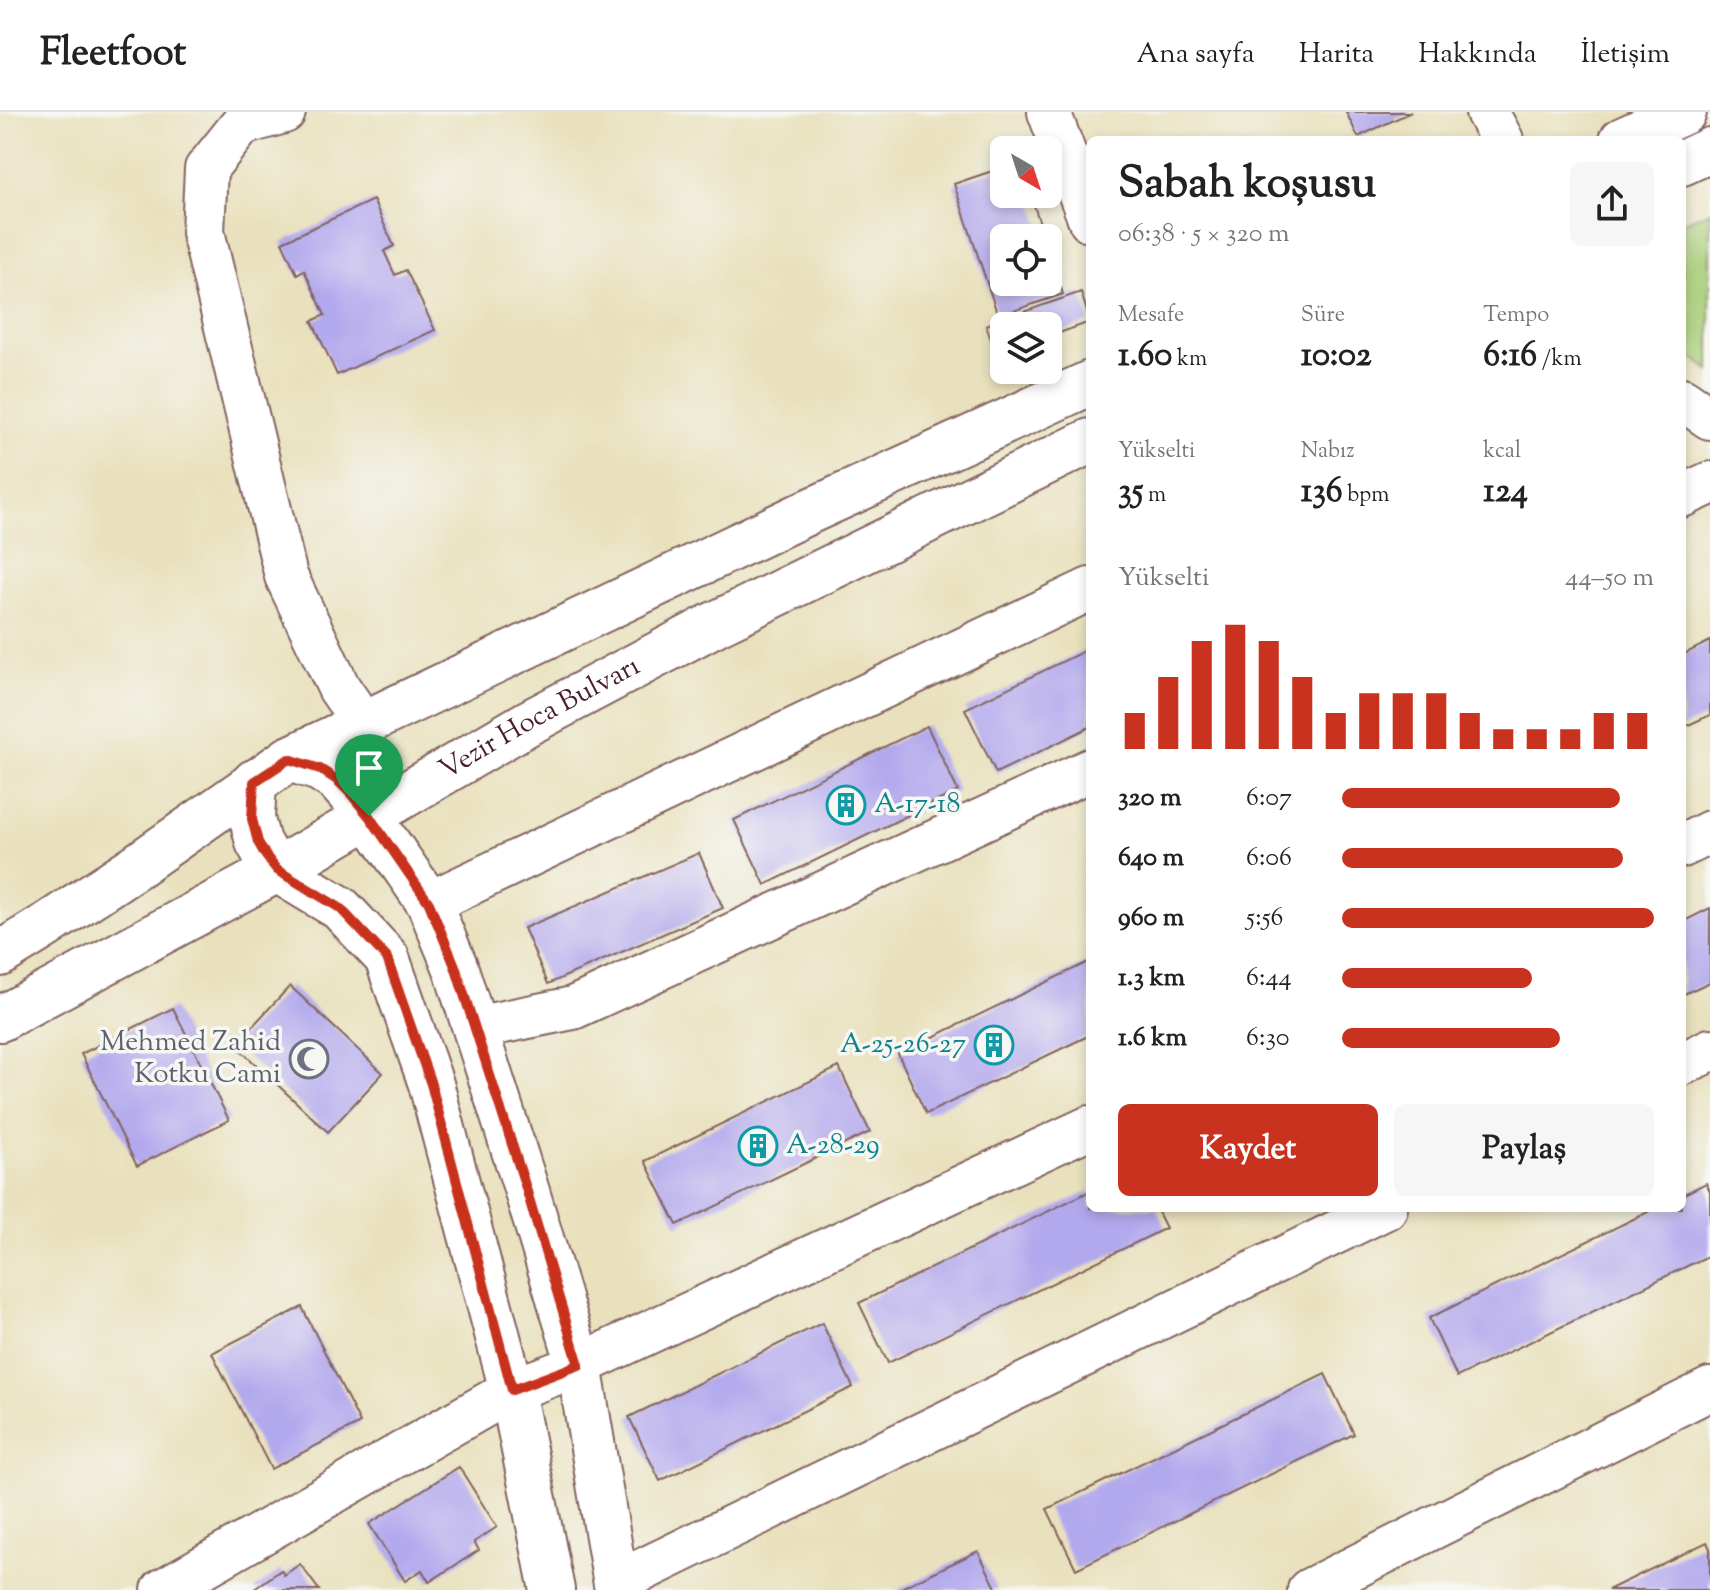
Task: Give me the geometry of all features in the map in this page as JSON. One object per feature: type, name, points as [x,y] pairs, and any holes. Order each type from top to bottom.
[{"type":"main road","points":[[1631,136],[1684,112]]},
{"type":"main road","points":[[1686,161],[1710,150]]},
{"type":"main road","points":[[0,954],[138,865],[272,770],[363,723],[822,505],[1086,385]]},
{"type":"main road","name":"Vezir Hoca Bulvarı","points":[[0,1019],[277,870],[528,723],[715,624],[1086,443]]},
{"type":"main road","points":[[272,770],[320,769],[337,780],[369,816],[429,903],[455,966],[579,1365],[617,1586]]},
{"type":"main road","points":[[272,770],[252,819],[266,856],[277,870],[340,908],[387,958],[431,1084],[512,1390],[552,1590]]},
{"type":"street","points":[[284,112],[242,124],[206,169],[203,232],[286,576],[339,688],[363,723]]},
{"type":"street","points":[[1049,112],[1086,210]]},
{"type":"street","points":[[1487,112],[1500,136]]},
{"type":"street","points":[[1686,402],[1710,418]]},
{"type":"street","points":[[1686,494],[1710,483]]},
{"type":"street","points":[[429,903],[1086,591]]},
{"type":"street","points":[[474,1028],[573,1008],[1086,772]]},
{"type":"street","points":[[1686,844],[1710,832]]},
{"type":"street","points":[[1686,1062],[1710,1050]]},
{"type":"street","points":[[163,1590],[512,1390],[579,1365],[1086,1129]]},
{"type":"street","points":[[617,1586],[1378,1212]]},
{"type":"street","points":[[1309,1590],[1710,1389]]},
{"type":"green space","points":[[1710,211],[1710,371],[1686,352],[1686,221]]},
{"type":"building","points":[[1346,112],[1411,112],[1360,136]]},
{"type":"building","points":[[990,172],[990,208],[1035,208],[1040,224],[990,224],[990,292],[954,184]]},
{"type":"building","points":[[373,200],[394,246],[384,251],[395,275],[406,270],[435,330],[337,375],[312,321],[325,315],[304,270],[297,274],[282,242]]},
{"type":"building","points":[[1081,292],[1086,323],[1062,332],[1062,312],[1023,312]]},
{"type":"building","points":[[991,296],[1057,296],[1010,312],[997,312]]},
{"type":"building","points":[[1710,641],[1710,715],[1686,726],[1686,653]]},
{"type":"building","points":[[1086,650],[1086,729],[996,773],[965,709]]},
{"type":"building","name":"A-17-18","points":[[927,726],[958,791],[765,885],[734,820]]},
{"type":"building","points":[[699,853],[723,908],[548,984],[524,928]]},
{"type":"building","points":[[1710,908],[1710,982],[1686,993],[1686,920]]},
{"type":"building","name":"A-25-26-27","points":[[1086,963],[1086,1037],[926,1114],[898,1054]]},
{"type":"building","name":"Mehmed Zahid Kotku Cami","points":[[290,986],[383,1073],[328,1132],[235,1045]]},
{"type":"building","points":[[173,1008],[229,1120],[137,1166],[81,1054]]},
{"type":"building","name":"A-28-29","points":[[839,1067],[870,1132],[677,1225],[645,1161]]},
{"type":"building","points":[[1706,1183],[1710,1191],[1710,1255],[1457,1377],[1429,1318],[1648,1212],[1686,1212],[1686,1193]]},
{"type":"building","points":[[1086,1193],[1086,1212],[1158,1212],[1166,1228],[888,1363],[859,1303]]},
{"type":"building","points":[[302,1307],[360,1423],[271,1469],[212,1353]]},
{"type":"building","points":[[822,1323],[853,1387],[660,1481],[629,1417]]},
{"type":"building","points":[[1325,1374],[1354,1434],[1076,1569],[1047,1509]]},
{"type":"building","points":[[459,1467],[497,1527],[474,1542],[479,1550],[429,1582],[422,1570],[405,1581],[369,1524]]},
{"type":"building","points":[[1707,1542],[1710,1549],[1710,1590],[1608,1590]]},
{"type":"building","points":[[978,1551],[997,1590],[897,1590]]},
{"type":"building","points":[[300,1564],[319,1590],[253,1590],[281,1570],[284,1575]]},
{"type":"place","name":"A-17-18","points":[[846,805]]},
{"type":"place","name":"A-25-26-27","points":[[994,1045]]},
{"type":"place","name":"Mehmed Zahid Kotku Cami","points":[[309,1059]]},
{"type":"place","name":"A-28-29","points":[[758,1146]]},
{"type":"route","points":[[289,759],[320,769],[337,780],[369,816],[429,903],[455,966],[579,1365],[512,1390],[431,1084],[387,958],[340,908],[277,870],[266,856],[258,842],[252,819],[254,782],[289,759]]}]
